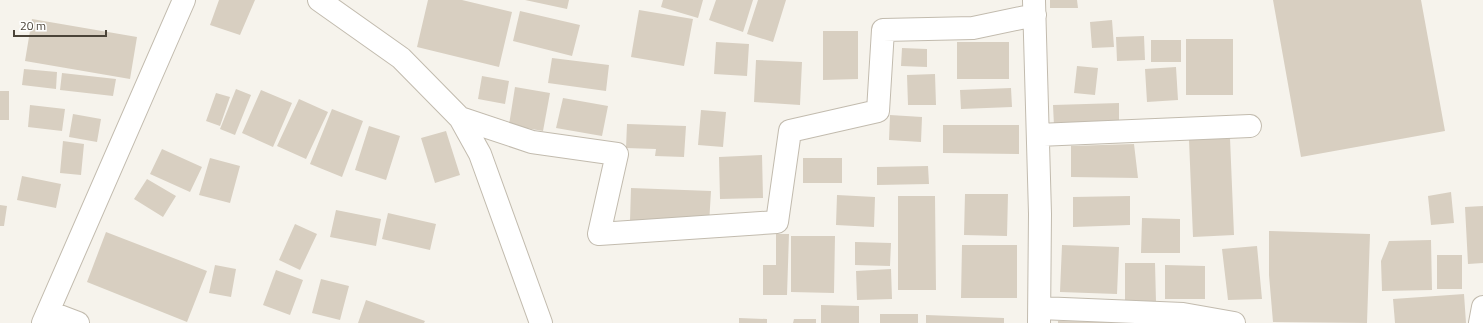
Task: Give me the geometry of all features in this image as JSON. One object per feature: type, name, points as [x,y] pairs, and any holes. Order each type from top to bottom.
[{"type":"street","points":[[78,323],[46,317],[184,0]]},
{"type":"street","points":[[319,0],[401,58],[460,118],[480,154],[541,323]]},
{"type":"street","points":[[460,118],[532,142],[616,154],[599,234],[777,222],[790,131],[878,111],[883,30],[973,28],[1034,8],[1038,135],[1040,316],[1183,314],[1234,323]]},
{"type":"street","points":[[1038,135],[1250,126]]},
{"type":"street","points":[[1480,323],[1483,307]]},
{"type":"building","points":[[219,0],[255,0],[240,35],[210,25]]},
{"type":"building","points":[[428,0],[462,0],[512,12],[499,67],[417,47]]},
{"type":"building","points":[[525,0],[569,0],[567,9]]},
{"type":"building","points":[[663,0],[703,0],[698,18],[661,7]]},
{"type":"building","points":[[716,0],[753,0],[743,32],[709,20]]},
{"type":"building","points":[[758,0],[786,0],[773,42],[747,34]]},
{"type":"building","points":[[1050,0],[1077,0],[1078,8],[1050,8]]},
{"type":"building","points":[[1273,0],[1421,0],[1445,131],[1301,157]]},
{"type":"building","points":[[639,10],[693,19],[684,66],[631,57]]},
{"type":"building","points":[[520,11],[580,25],[572,56],[513,41]]},
{"type":"building","points":[[32,19],[137,37],[130,79],[25,61]]},
{"type":"building","points":[[1112,20],[1114,47],[1092,48],[1090,22]]},
{"type":"building","points":[[823,31],[858,31],[858,79],[823,80]]},
{"type":"building","points":[[1144,36],[1145,60],[1117,61],[1116,37]]},
{"type":"building","points":[[1186,39],[1233,39],[1233,95],[1186,95]]},
{"type":"building","points":[[1151,40],[1181,40],[1181,62],[1151,62]]},
{"type":"building","points":[[716,42],[749,44],[747,76],[714,74]]},
{"type":"building","points":[[957,42],[1009,42],[1009,79],[957,79]]},
{"type":"building","points":[[902,48],[927,49],[927,67],[901,66]]},
{"type":"building","points":[[552,58],[609,65],[606,91],[548,83]]},
{"type":"building","points":[[756,60],[802,62],[800,105],[754,102]]},
{"type":"building","points":[[1077,66],[1098,68],[1095,95],[1074,93]]},
{"type":"building","points":[[1176,67],[1178,100],[1147,102],[1145,69]]},
{"type":"building","points":[[24,69],[57,72],[56,89],[22,85]]},
{"type":"building","points":[[62,73],[116,79],[113,96],[60,90]]},
{"type":"building","points":[[935,74],[936,105],[908,105],[907,75]]},
{"type":"building","points":[[482,76],[509,81],[505,104],[478,99]]},
{"type":"building","points":[[515,87],[550,93],[543,131],[509,125]]},
{"type":"building","points":[[1011,88],[1012,107],[961,109],[960,90]]},
{"type":"building","points":[[236,89],[251,95],[235,135],[220,129]]},
{"type":"building","points":[[261,90],[292,103],[273,147],[242,133]]},
{"type":"building","points":[[0,91],[9,91],[9,120],[0,120]]},
{"type":"building","points":[[216,93],[230,97],[220,126],[206,121]]},
{"type":"building","points":[[563,98],[608,106],[602,136],[556,128]]},
{"type":"building","points":[[299,99],[328,112],[306,159],[277,146]]},
{"type":"building","points":[[1119,103],[1119,124],[1054,126],[1053,105]]},
{"type":"building","points":[[30,105],[65,109],[62,131],[28,127]]},
{"type":"building","points":[[332,109],[363,121],[342,177],[310,164]]},
{"type":"building","points":[[701,110],[726,112],[723,147],[698,145]]},
{"type":"building","points":[[73,114],[101,119],[97,142],[69,137]]},
{"type":"building","points":[[890,115],[922,117],[921,142],[889,140]]},
{"type":"building","points":[[627,124],[686,126],[684,157],[655,156],[656,149],[626,148]]},
{"type":"building","points":[[943,125],[1019,125],[1019,154],[943,153]]},
{"type":"building","points":[[369,126],[400,136],[386,180],[355,170]]},
{"type":"building","points":[[446,131],[460,175],[435,183],[421,138]]},
{"type":"building","points":[[1230,138],[1234,235],[1193,237],[1189,140]]},
{"type":"building","points":[[63,141],[84,144],[81,175],[60,173]]},
{"type":"building","points":[[1134,144],[1138,178],[1071,177],[1071,146]]},
{"type":"building","points":[[162,149],[202,167],[190,192],[150,174]]},
{"type":"building","points":[[762,155],[763,198],[720,199],[719,157]]},
{"type":"building","points":[[210,158],[240,166],[230,203],[199,195]]},
{"type":"building","points":[[803,158],[842,158],[842,183],[803,183]]},
{"type":"building","points":[[928,166],[929,184],[877,185],[877,167]]},
{"type":"building","points":[[22,176],[61,184],[56,208],[17,200]]},
{"type":"building","points":[[147,179],[176,196],[163,217],[134,199]]},
{"type":"building","points":[[631,188],[711,191],[709,224],[630,221]]},
{"type":"building","points":[[1451,192],[1454,223],[1431,225],[1428,196]]},
{"type":"building","points":[[965,194],[1008,194],[1007,236],[964,235]]},
{"type":"building","points":[[837,195],[875,197],[874,227],[836,225]]},
{"type":"building","points":[[898,196],[935,196],[936,290],[898,290]]},
{"type":"building","points":[[1130,196],[1130,225],[1073,227],[1073,197]]},
{"type":"building","points":[[0,205],[7,206],[4,226],[0,226]]},
{"type":"building","points":[[1483,206],[1483,263],[1468,264],[1465,207]]},
{"type":"building","points":[[336,210],[381,219],[376,246],[330,237]]},
{"type":"building","points":[[388,213],[436,224],[430,250],[382,239]]},
{"type":"building","points":[[1142,218],[1180,219],[1180,253],[1141,253]]},
{"type":"building","points":[[295,224],[317,234],[300,270],[279,260]]},
{"type":"building","points":[[1269,231],[1370,234],[1367,323],[1273,322],[1269,275]]},
{"type":"building","points":[[106,232],[207,271],[187,322],[87,282]]},
{"type":"building","points":[[776,234],[789,234],[787,295],[763,295],[763,265],[776,265]]},
{"type":"building","points":[[791,236],[835,236],[834,293],[791,292]]},
{"type":"building","points":[[1431,240],[1432,290],[1382,291],[1381,261],[1389,241]]},
{"type":"building","points":[[855,242],[891,243],[890,266],[855,265]]},
{"type":"building","points":[[962,245],[1017,245],[1017,298],[961,298]]},
{"type":"building","points":[[1062,245],[1119,247],[1117,294],[1060,292]]},
{"type":"building","points":[[1257,246],[1262,299],[1228,300],[1222,249]]},
{"type":"building","points":[[1437,255],[1462,255],[1462,289],[1437,289]]},
{"type":"building","points":[[1125,263],[1155,263],[1156,302],[1125,302]]},
{"type":"building","points":[[215,265],[236,269],[231,297],[209,293]]},
{"type":"building","points":[[1165,265],[1205,266],[1205,299],[1165,299]]},
{"type":"building","points":[[891,269],[892,299],[857,300],[856,271]]},
{"type":"building","points":[[276,270],[303,280],[290,315],[263,305]]},
{"type":"building","points":[[321,279],[349,286],[340,320],[312,313]]},
{"type":"building","points":[[1464,294],[1466,323],[1395,323],[1393,299]]},
{"type":"building","points":[[366,300],[425,321],[424,323],[358,323]]},
{"type":"building","points":[[821,305],[859,306],[859,323],[821,323]]},
{"type":"building","points":[[880,314],[918,314],[918,323],[880,323]]},
{"type":"building","points":[[926,315],[1004,318],[1004,323],[926,323]]},
{"type":"building","points":[[739,318],[767,319],[767,323],[739,323]]},
{"type":"building","points":[[794,319],[816,319],[816,323],[793,323]]},
{"type":"building","points":[[1058,321],[1114,322],[1114,323],[1058,323]]}]
